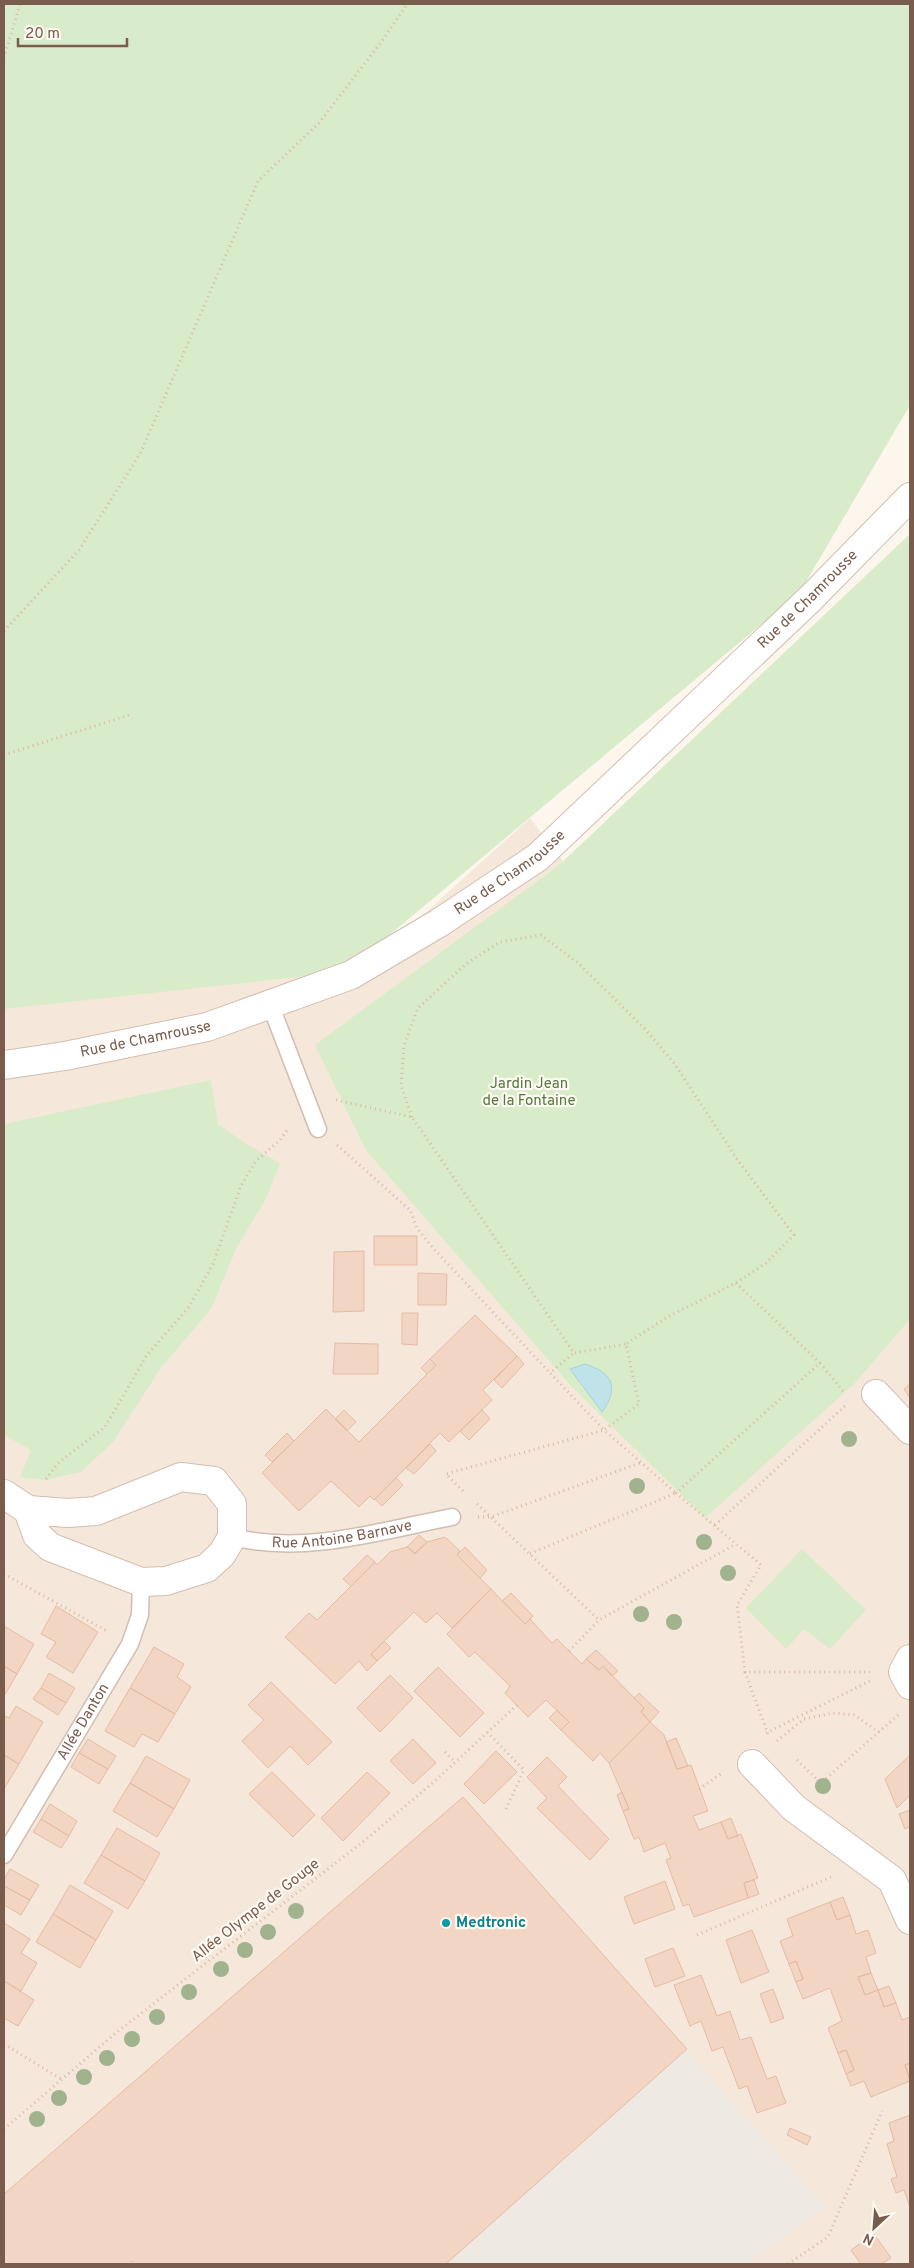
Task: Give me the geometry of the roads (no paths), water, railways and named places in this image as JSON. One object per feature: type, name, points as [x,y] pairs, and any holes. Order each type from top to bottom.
[{"type":"street","name":"Rue de Chamrousse","points":[[4,1065],[65,1056],[206,1027],[351,975],[439,923],[538,857],[811,598],[910,497]]},
{"type":"street","points":[[864,1397],[910,1430]]},
{"type":"street","points":[[4,1494],[28,1510],[68,1513],[96,1512],[181,1478],[214,1481],[232,1504],[232,1537],[222,1554],[207,1568],[166,1581],[141,1582],[50,1547],[37,1535],[28,1510]]},
{"type":"street","points":[[752,1764],[794,1808],[892,1880],[910,1920]]},
{"type":"lane","points":[[270,1004],[318,1129]]},
{"type":"lane","name":"Rue Antoine Barnave","points":[[232,1537],[255,1543],[316,1544],[452,1517]]},
{"type":"lane","name":"Allée Danton","points":[[4,1855],[130,1644],[140,1615],[141,1582]]},
{"type":"water","points":[[585,1364],[602,1372],[611,1382],[611,1396],[602,1412],[570,1369]]},
{"type":"place","name":"Medtronic","points":[[446,1923]]},
{"type":"park label","name":"Jardin Jean de la Fontaine","points":[[529,1092]]}]
